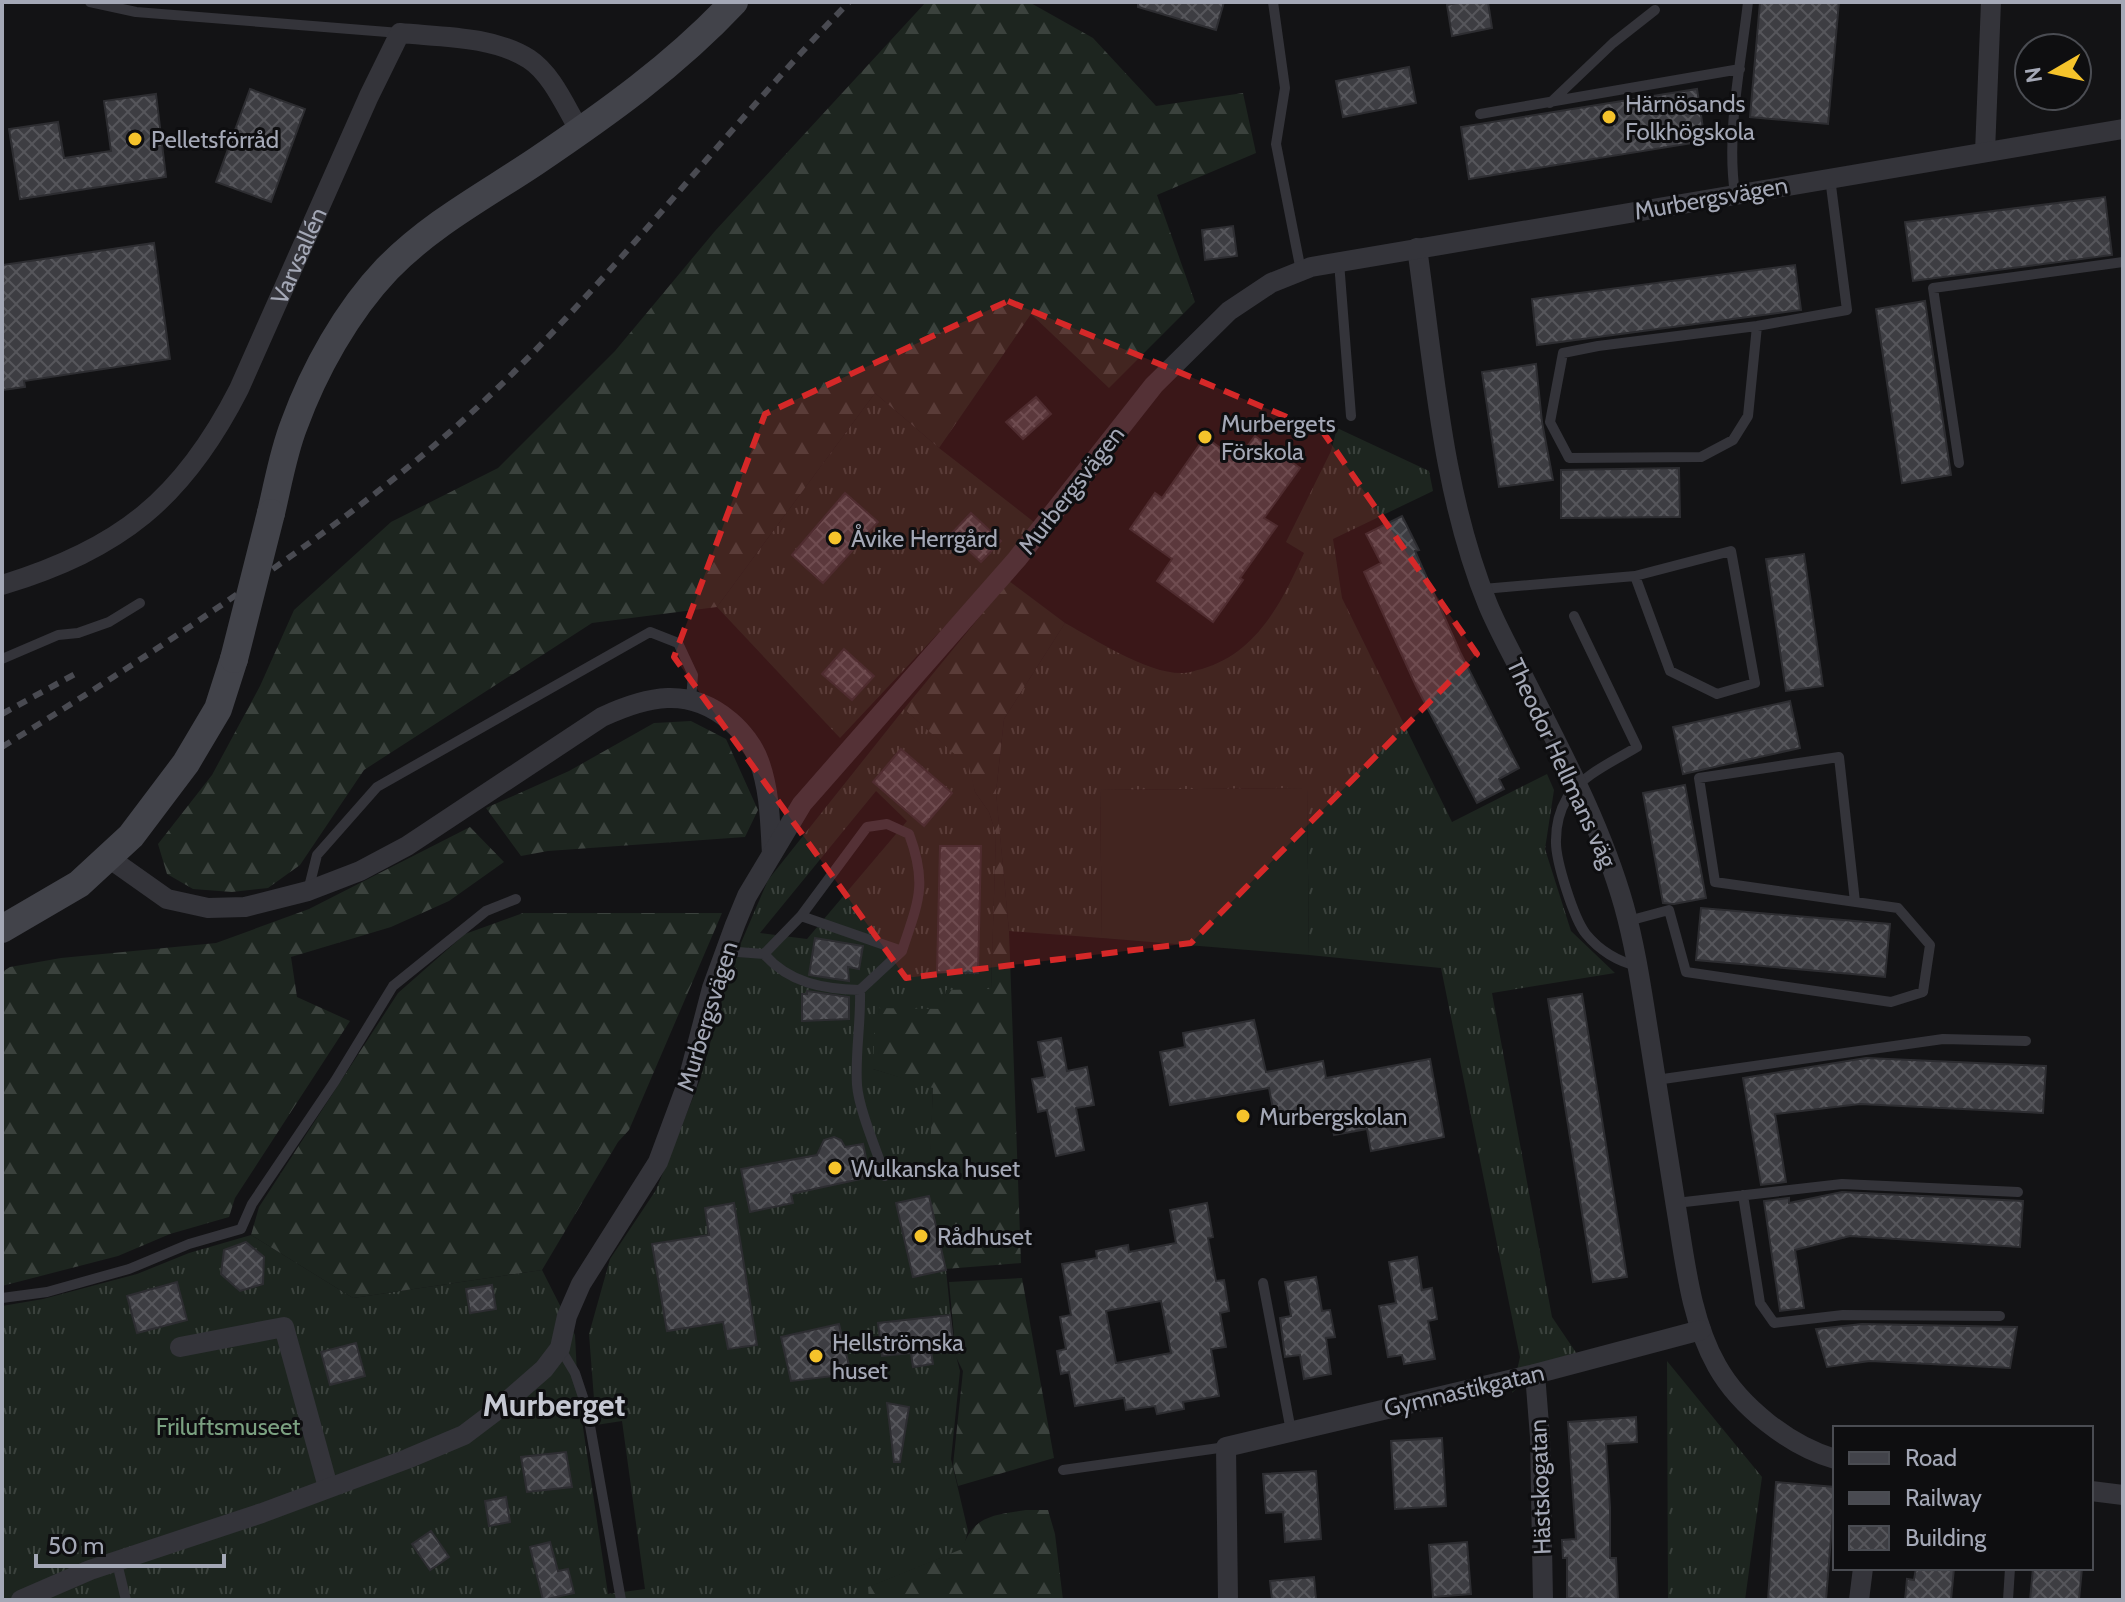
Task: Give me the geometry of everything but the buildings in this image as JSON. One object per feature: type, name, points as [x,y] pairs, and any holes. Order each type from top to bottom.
[{"type":"street","points":[[2,929],[79,884],[109,858],[154,808],[186,763],[218,709],[234,659],[294,426],[333,344],[386,270],[461,208],[580,131],[675,60],[734,2]]},
{"type":"street","points":[[1985,152],[1991,2]]},
{"type":"street","points":[[400,33],[501,47],[530,60],[553,85],[580,131]]},
{"type":"street","name":"Varvsallén","points":[[2,585],[40,574],[83,555],[126,529],[162,500],[217,432],[400,33]]},
{"type":"street","name":"Murbergsvägen","points":[[21,1600],[90,1570],[407,1459],[464,1435],[544,1369],[560,1348],[567,1316],[581,1284],[658,1162],[687,1084],[712,988],[747,896],[802,804],[1017,559],[1154,385],[1229,311],[1271,283],[1301,271],[1339,262],[1985,152],[2122,133]]},
{"type":"street","name":"Theodor Hellmans väg","points":[[1417,248],[1444,440],[1463,530],[1488,605],[1577,784],[1605,849],[1628,921],[1638,966],[1686,1268],[1701,1330],[1718,1368],[1743,1399],[1779,1430],[1821,1455],[1833,1458]]},
{"type":"street","points":[[109,858],[167,899],[208,908],[245,907],[308,891],[360,871],[407,846],[602,717],[633,702],[662,698],[691,699],[717,710],[739,729],[759,758],[769,798],[772,854]]},
{"type":"street","points":[[180,1347],[284,1327],[328,1487]]},
{"type":"street","name":"Gymnastikgatan","points":[[1226,1447],[1535,1374],[1701,1330]]},
{"type":"street","name":"Hästskogatan","points":[[1535,1374],[1540,1437],[1543,1600]]},
{"type":"street","points":[[1226,1447],[1228,1600]]},
{"type":"street","points":[[2093,1491],[2123,1495]]},
{"type":"street","points":[[1859,1600],[1863,1570]]},
{"type":"lane","points":[[90,2],[136,12],[400,33]]},
{"type":"lane","points":[[1273,2],[1285,88],[1276,144],[1301,271]]},
{"type":"lane","points":[[1735,194],[1732,175],[1734,130],[1748,2]]},
{"type":"lane","points":[[1549,104],[1613,43],[1655,10]]},
{"type":"lane","points":[[1480,114],[1740,69]]},
{"type":"lane","points":[[1757,326],[1748,416],[1733,440],[1701,457],[1569,458],[1550,422],[1563,353],[1847,310],[1830,178]]},
{"type":"lane","points":[[1339,262],[1351,416]]},
{"type":"lane","points":[[1959,463],[1933,288],[2123,262]]},
{"type":"lane","points":[[1483,589],[1635,576],[1731,551],[1755,683],[1717,694],[1670,671],[1635,576]]},
{"type":"lane","points":[[2,659],[58,635],[78,633],[109,622],[140,603]]},
{"type":"lane","points":[[1574,616],[1637,747],[1577,784],[1562,810],[1556,841],[1578,919],[1586,934],[1608,954],[1638,966]]},
{"type":"lane","points":[[308,891],[317,855],[377,787],[650,632],[678,643],[693,675],[691,699]]},
{"type":"lane","points":[[1628,921],[1669,910],[1686,972],[1891,1002],[1923,992],[1930,945],[1898,908],[1855,902],[1715,882],[1699,778],[1839,757],[1855,902]]},
{"type":"lane","points":[[725,951],[764,954],[774,966],[796,980],[835,990],[860,990],[902,951],[921,894],[917,854],[909,834],[887,824],[867,827],[801,916],[764,954]]},
{"type":"lane","points":[[2,1298],[47,1292],[129,1269],[189,1244],[241,1229],[252,1204],[335,1081],[393,986],[486,911],[516,899]]},
{"type":"lane","points":[[801,916],[902,951]]},
{"type":"lane","points":[[860,990],[857,1090],[885,1176]]},
{"type":"lane","points":[[1656,1080],[1943,1039],[2026,1041]]},
{"type":"lane","points":[[1676,1203],[1842,1184],[2018,1192]]},
{"type":"lane","points":[[1743,1195],[1760,1303],[1774,1323],[1843,1315],[2000,1316]]},
{"type":"lane","points":[[1263,1283],[1291,1431]]},
{"type":"lane","points":[[560,1348],[575,1373],[587,1409],[621,1600]]},
{"type":"lane","points":[[1063,1470],[1226,1447]]},
{"type":"lane","points":[[117,1563],[126,1600]]},
{"type":"lane","points":[[2008,1600],[2010,1570]]},
{"type":"highlighted area","points":[[1008,301],[1323,432],[1477,654],[1191,943],[906,978],[674,657],[765,414]]},
{"type":"green space","points":[[926,2],[1029,2],[1093,38],[1156,106],[1243,93],[1256,153],[1157,195],[1195,302],[1109,388],[1031,314],[939,448],[875,393],[717,607],[592,623],[364,770],[300,865],[268,888],[232,892],[193,889],[167,874],[158,844],[212,775],[260,686],[294,610],[391,522],[498,468],[615,351],[715,231]]},
{"type":"green space","points":[[875,393],[939,448],[1039,526],[840,738],[717,607]]},
{"type":"green space","points":[[1337,428],[1429,471],[1433,491],[1333,539],[1342,598],[1452,822],[1547,774],[1554,790],[1545,849],[1571,931],[1615,973],[1492,993],[1552,1317],[1579,1357],[1538,1369],[1512,1393],[1520,1357],[1441,968],[1309,955],[1307,788],[1100,790],[1102,938],[1009,931],[996,793],[1004,719],[1065,623],[1139,663],[1170,672],[1186,673],[1202,669],[1238,651],[1253,638],[1277,607],[1304,553],[1286,542],[1331,451]]},
{"type":"green space","points":[[1009,581],[1065,623],[1004,719],[996,792],[1009,931],[1021,1263],[945,1269],[928,1196],[933,1088],[873,1069],[875,1008],[943,1009],[946,990],[991,989],[996,834],[989,812],[975,792],[969,767],[904,709]]},
{"type":"green space","name":"Friluftsmuseet","points":[[904,709],[970,767],[975,792],[989,812],[996,834],[991,990],[946,990],[944,1009],[873,1069],[933,1087],[929,1196],[946,1270],[954,1348],[960,1371],[951,1459],[968,1531],[963,1549],[869,1587],[869,1600],[2,1600],[2,1306],[43,1299],[137,1274],[189,1253],[251,1235],[353,1298],[542,1270],[575,1335],[578,1394],[608,1594],[645,1589],[622,1421],[596,1425],[589,1334],[610,1259],[656,1190],[700,1080],[732,964],[768,880]],"holes":[[[876,791],[907,821],[807,939],[760,933]]]},
{"type":"green space","points":[[691,721],[726,739],[758,810],[745,837],[548,851],[521,856],[486,808],[569,771],[654,723]]},
{"type":"green space","points":[[1307,788],[1309,955],[1102,938],[1100,790]]},
{"type":"green space","points":[[470,827],[504,862],[449,901],[391,927],[291,957],[297,997],[350,1021],[235,1198],[229,1217],[170,1234],[118,1256],[2,1286],[2,972],[10,967],[61,958],[216,943],[309,909]]},
{"type":"green space","points":[[523,913],[722,913],[629,1130],[618,1142],[542,1270],[353,1298],[251,1235],[259,1207],[398,993],[465,934]]},
{"type":"green space","points":[[1022,1278],[1054,1458],[958,1486],[953,1465],[963,1371],[956,1357],[949,1282]]},
{"type":"green space","points":[[1667,1361],[1762,1477],[1745,1600],[1668,1600]]},
{"type":"green space","points":[[1048,1510],[1055,1534],[1063,1600],[869,1600],[868,1587],[962,1549],[972,1529],[979,1523],[1004,1513]]},
{"type":"railway","points":[[2,747],[138,661],[270,571],[365,501],[456,427],[557,328],[849,2]]},
{"type":"railway","points":[[2,714],[75,674]]},
{"type":"place","name":"Härnösands Folkhögskola","points":[[1609,117]]},
{"type":"place","name":"Pelletsförråd","points":[[135,139]]},
{"type":"place","name":"Murbergets Förskola","points":[[1205,437]]},
{"type":"place","name":"Åvike Herrgård","points":[[835,538]]},
{"type":"place","name":"Murbergskolan","points":[[1243,1116]]},
{"type":"place","name":"Wulkanska huset","points":[[835,1168]]},
{"type":"place","name":"Rådhuset","points":[[921,1236]]},
{"type":"place","name":"Hellströmska huset","points":[[816,1356]]},
{"type":"district","name":"Murberget","points":[[554,1404]]}]
